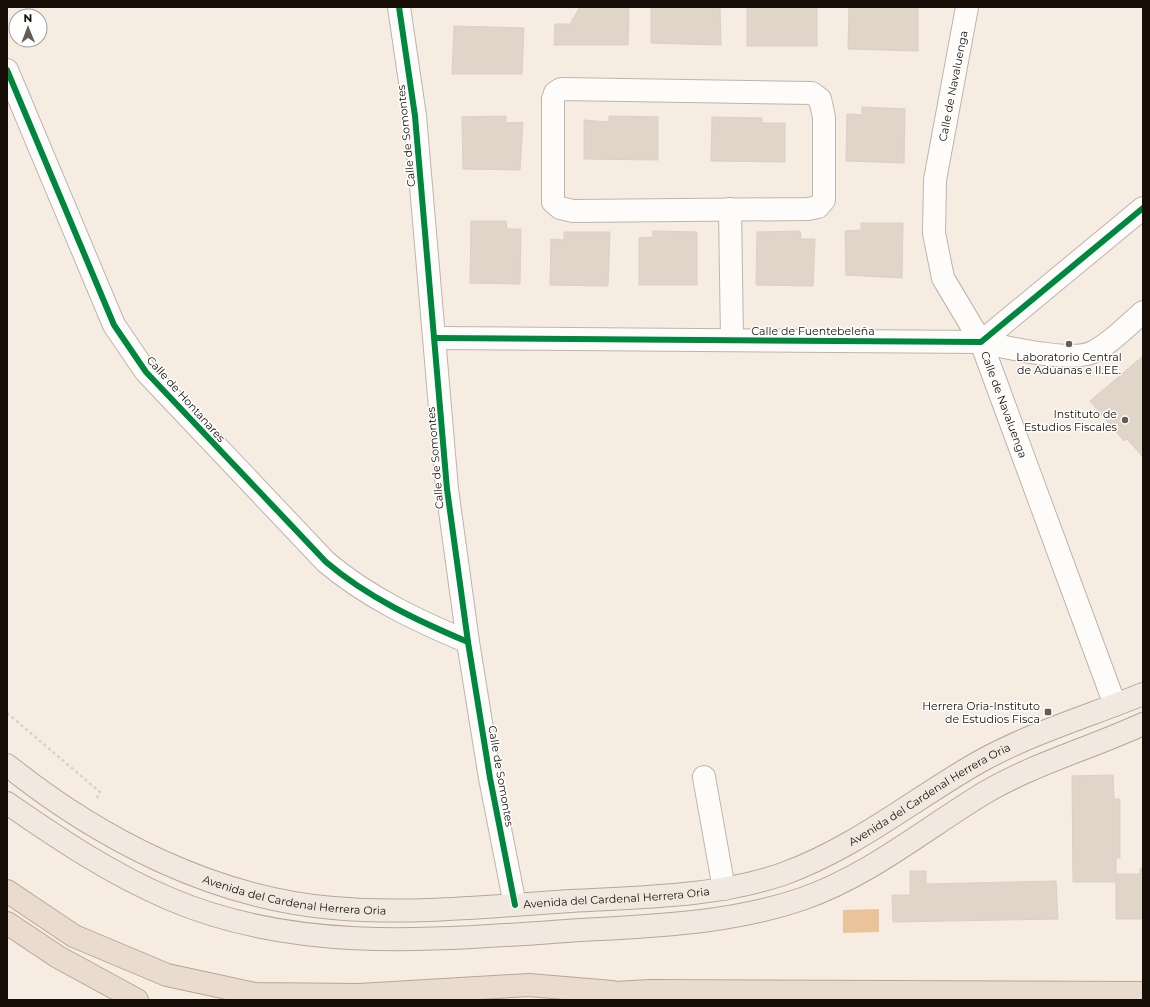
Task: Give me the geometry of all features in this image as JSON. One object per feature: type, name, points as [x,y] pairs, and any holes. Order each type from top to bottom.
[{"type":"highway","points":[[7,891],[74,936],[167,975],[255,994],[359,995],[529,985],[612,992],[1143,993]]},
{"type":"highway","points":[[7,923],[58,957],[137,1000]]},
{"type":"highway","points":[[554,1000],[612,992]]},
{"type":"main road","name":"Avenida del Cardenal Herrera Oria","points":[[7,765],[50,798],[83,820],[146,854],[187,872],[215,882],[296,904],[374,910],[413,910],[515,905],[641,897],[724,889],[783,874],[852,842],[983,760],[1053,728],[1143,694]]},
{"type":"main road","points":[[7,803],[104,867],[172,900],[208,913],[279,930],[317,935],[396,940],[455,939],[701,922],[735,917],[796,901],[832,887],[857,873],[987,792],[1014,777],[1055,758],[1138,728]]},
{"type":"street","name":"Calle de Somontes","points":[[399,7],[415,116],[447,489],[468,642],[490,778],[515,905]]},
{"type":"street","name":"Calle de Navaluenga","points":[[967,7],[935,180],[934,233],[943,278],[981,342],[1115,705]]},
{"type":"street","name":"Calle de Hontanares","points":[[7,70],[114,325],[146,372],[326,562],[347,580],[424,624],[468,642]]},
{"type":"street","points":[[561,90],[802,92],[812,93],[820,99],[824,117],[824,200],[822,203],[818,207],[808,209],[730,210],[573,211],[560,208],[554,202],[553,100],[555,93],[561,90]]},
{"type":"street","points":[[981,342],[1143,208]]},
{"type":"street","points":[[730,210],[732,340]]},
{"type":"street","name":"Calle de Fuentebeleña","points":[[434,338],[981,342],[1049,355],[1074,356],[1094,352],[1143,312]]},
{"type":"street","points":[[704,777],[724,889]]},
{"type":"path","points":[[7,713],[100,792],[83,820]]},
{"type":"shaded area","points":[[879,909],[879,932],[843,933],[843,910]]},
{"type":"building","points":[[580,7],[629,7],[628,45],[554,45],[555,24],[570,24]]},
{"type":"building","points":[[651,7],[720,7],[721,45],[651,43]]},
{"type":"building","points":[[747,7],[817,7],[817,46],[747,46]]},
{"type":"building","points":[[849,7],[918,7],[918,51],[848,49]]},
{"type":"building","points":[[454,26],[524,28],[522,74],[452,74]]},
{"type":"building","points":[[862,107],[905,109],[904,163],[846,161],[847,114],[862,115]]},
{"type":"building","points":[[506,116],[506,123],[523,122],[520,170],[463,169],[462,117]]},
{"type":"building","points":[[609,116],[658,117],[658,160],[584,159],[584,120],[609,122]]},
{"type":"building","points":[[712,117],[762,118],[762,123],[785,123],[785,162],[711,161]]},
{"type":"building","points":[[471,221],[506,221],[507,229],[521,229],[520,284],[470,283]]},
{"type":"building","points":[[861,223],[903,223],[902,278],[846,275],[845,231],[861,230]]},
{"type":"building","points":[[653,231],[697,232],[697,285],[639,285],[639,238],[653,237]]},
{"type":"building","points":[[800,231],[801,239],[815,239],[813,286],[756,285],[757,232]]},
{"type":"building","points":[[564,232],[610,232],[608,286],[550,285],[551,239],[564,240]]},
{"type":"building","name":"Instituto de Estudios Fiscales","points":[[1143,356],[1143,457],[1127,439],[1124,441],[1090,401]]},
{"type":"building","points":[[1113,775],[1114,799],[1120,799],[1120,858],[1116,858],[1116,882],[1073,882],[1072,776]]},
{"type":"building","points":[[1140,868],[1143,868],[1143,919],[1116,919],[1116,874],[1140,874]]},
{"type":"building","points":[[910,871],[926,871],[926,884],[1056,881],[1058,919],[893,922],[892,895],[910,895]]},
{"type":"cycle path","points":[[399,7],[415,116],[447,489],[468,642],[490,778],[515,905]]},
{"type":"cycle path","points":[[7,70],[114,325],[146,372],[326,562],[342,575],[376,597],[430,626],[468,642]]},
{"type":"cycle path","points":[[435,338],[981,342],[1143,208]]},
{"type":"place","name":"Laboratorio Central de Aduanas e II.EE.","points":[[1069,344]]},
{"type":"place","name":"Instituto de Estudios Fiscales","points":[[1125,420]]},
{"type":"place","name":"Herrera Oria-Instituto de Estudios Fisca","points":[[1048,712]]}]
